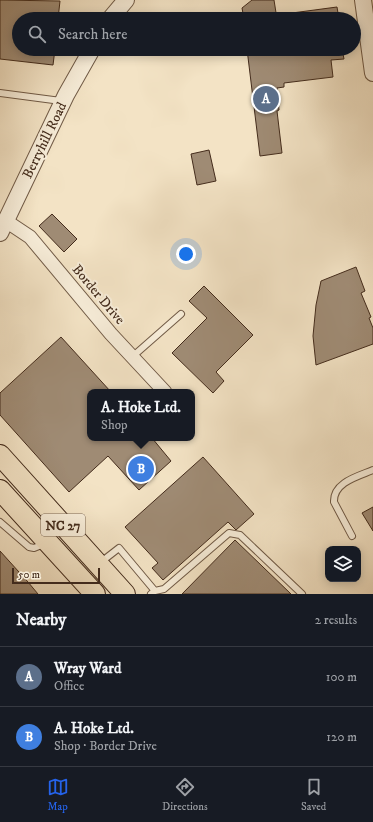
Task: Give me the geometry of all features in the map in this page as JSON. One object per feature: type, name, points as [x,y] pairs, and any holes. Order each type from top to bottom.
[{"type":"main road","name":"NC 27","points":[[0,455],[125,594]]},
{"type":"main road","name":"NC 27","points":[[2,497],[48,542],[95,594]]},
{"type":"street","points":[[116,12],[126,0]]},
{"type":"street","points":[[363,0],[373,74]]},
{"type":"street","name":"Berryhill Road","points":[[3,227],[63,101],[88,56]]},
{"type":"street","name":"Border Drive","points":[[3,227],[30,237],[132,357],[162,389]]},
{"type":"lane","points":[[0,93],[63,101]]},
{"type":"lane","points":[[132,357],[181,314]]},
{"type":"lane","points":[[352,536],[334,502],[334,496],[336,490],[343,484],[373,470]]},
{"type":"lane","points":[[0,522],[29,547],[34,548],[48,542]]},
{"type":"lane","points":[[99,565],[119,548],[153,592],[164,589],[229,533],[234,533],[240,535],[302,594]]},
{"type":"building","points":[[0,0],[60,1],[59,12],[12,12],[12,56],[54,56],[53,65],[0,59]]},
{"type":"building","points":[[252,0],[274,0],[276,12],[243,12],[242,8]]},
{"type":"building","points":[[337,7],[338,12],[300,12]]},
{"type":"building","points":[[248,56],[343,56],[344,59],[331,60],[333,77],[284,83],[284,87],[277,88],[279,110],[277,111],[282,153],[260,156]]},
{"type":"building","points":[[209,150],[216,181],[197,185],[191,154]]},
{"type":"building","points":[[52,214],[77,239],[64,252],[39,226]]},
{"type":"building","points":[[356,267],[365,291],[361,293],[371,317],[369,318],[373,328],[373,344],[316,365],[313,336],[316,305],[321,281]]},
{"type":"building","points":[[204,286],[253,335],[216,372],[224,381],[213,393],[172,353],[207,318],[189,301]]},
{"type":"building","points":[[61,337],[108,389],[87,389],[87,441],[154,441],[171,461],[139,490],[108,456],[69,492],[0,415],[0,393]]},
{"type":"building","points":[[203,457],[254,514],[236,530],[228,522],[163,580],[152,568],[158,563],[125,527]]},
{"type":"building","points":[[373,507],[373,531],[362,513]]},
{"type":"building","points":[[235,540],[291,594],[182,594]]},
{"type":"building","points":[[0,551],[28,582],[38,594],[0,594]]},
{"type":"place","name":"Wray Ward","points":[[266,99]]},
{"type":"place","name":"A. Hoke Ltd.","points":[[141,469]]}]
